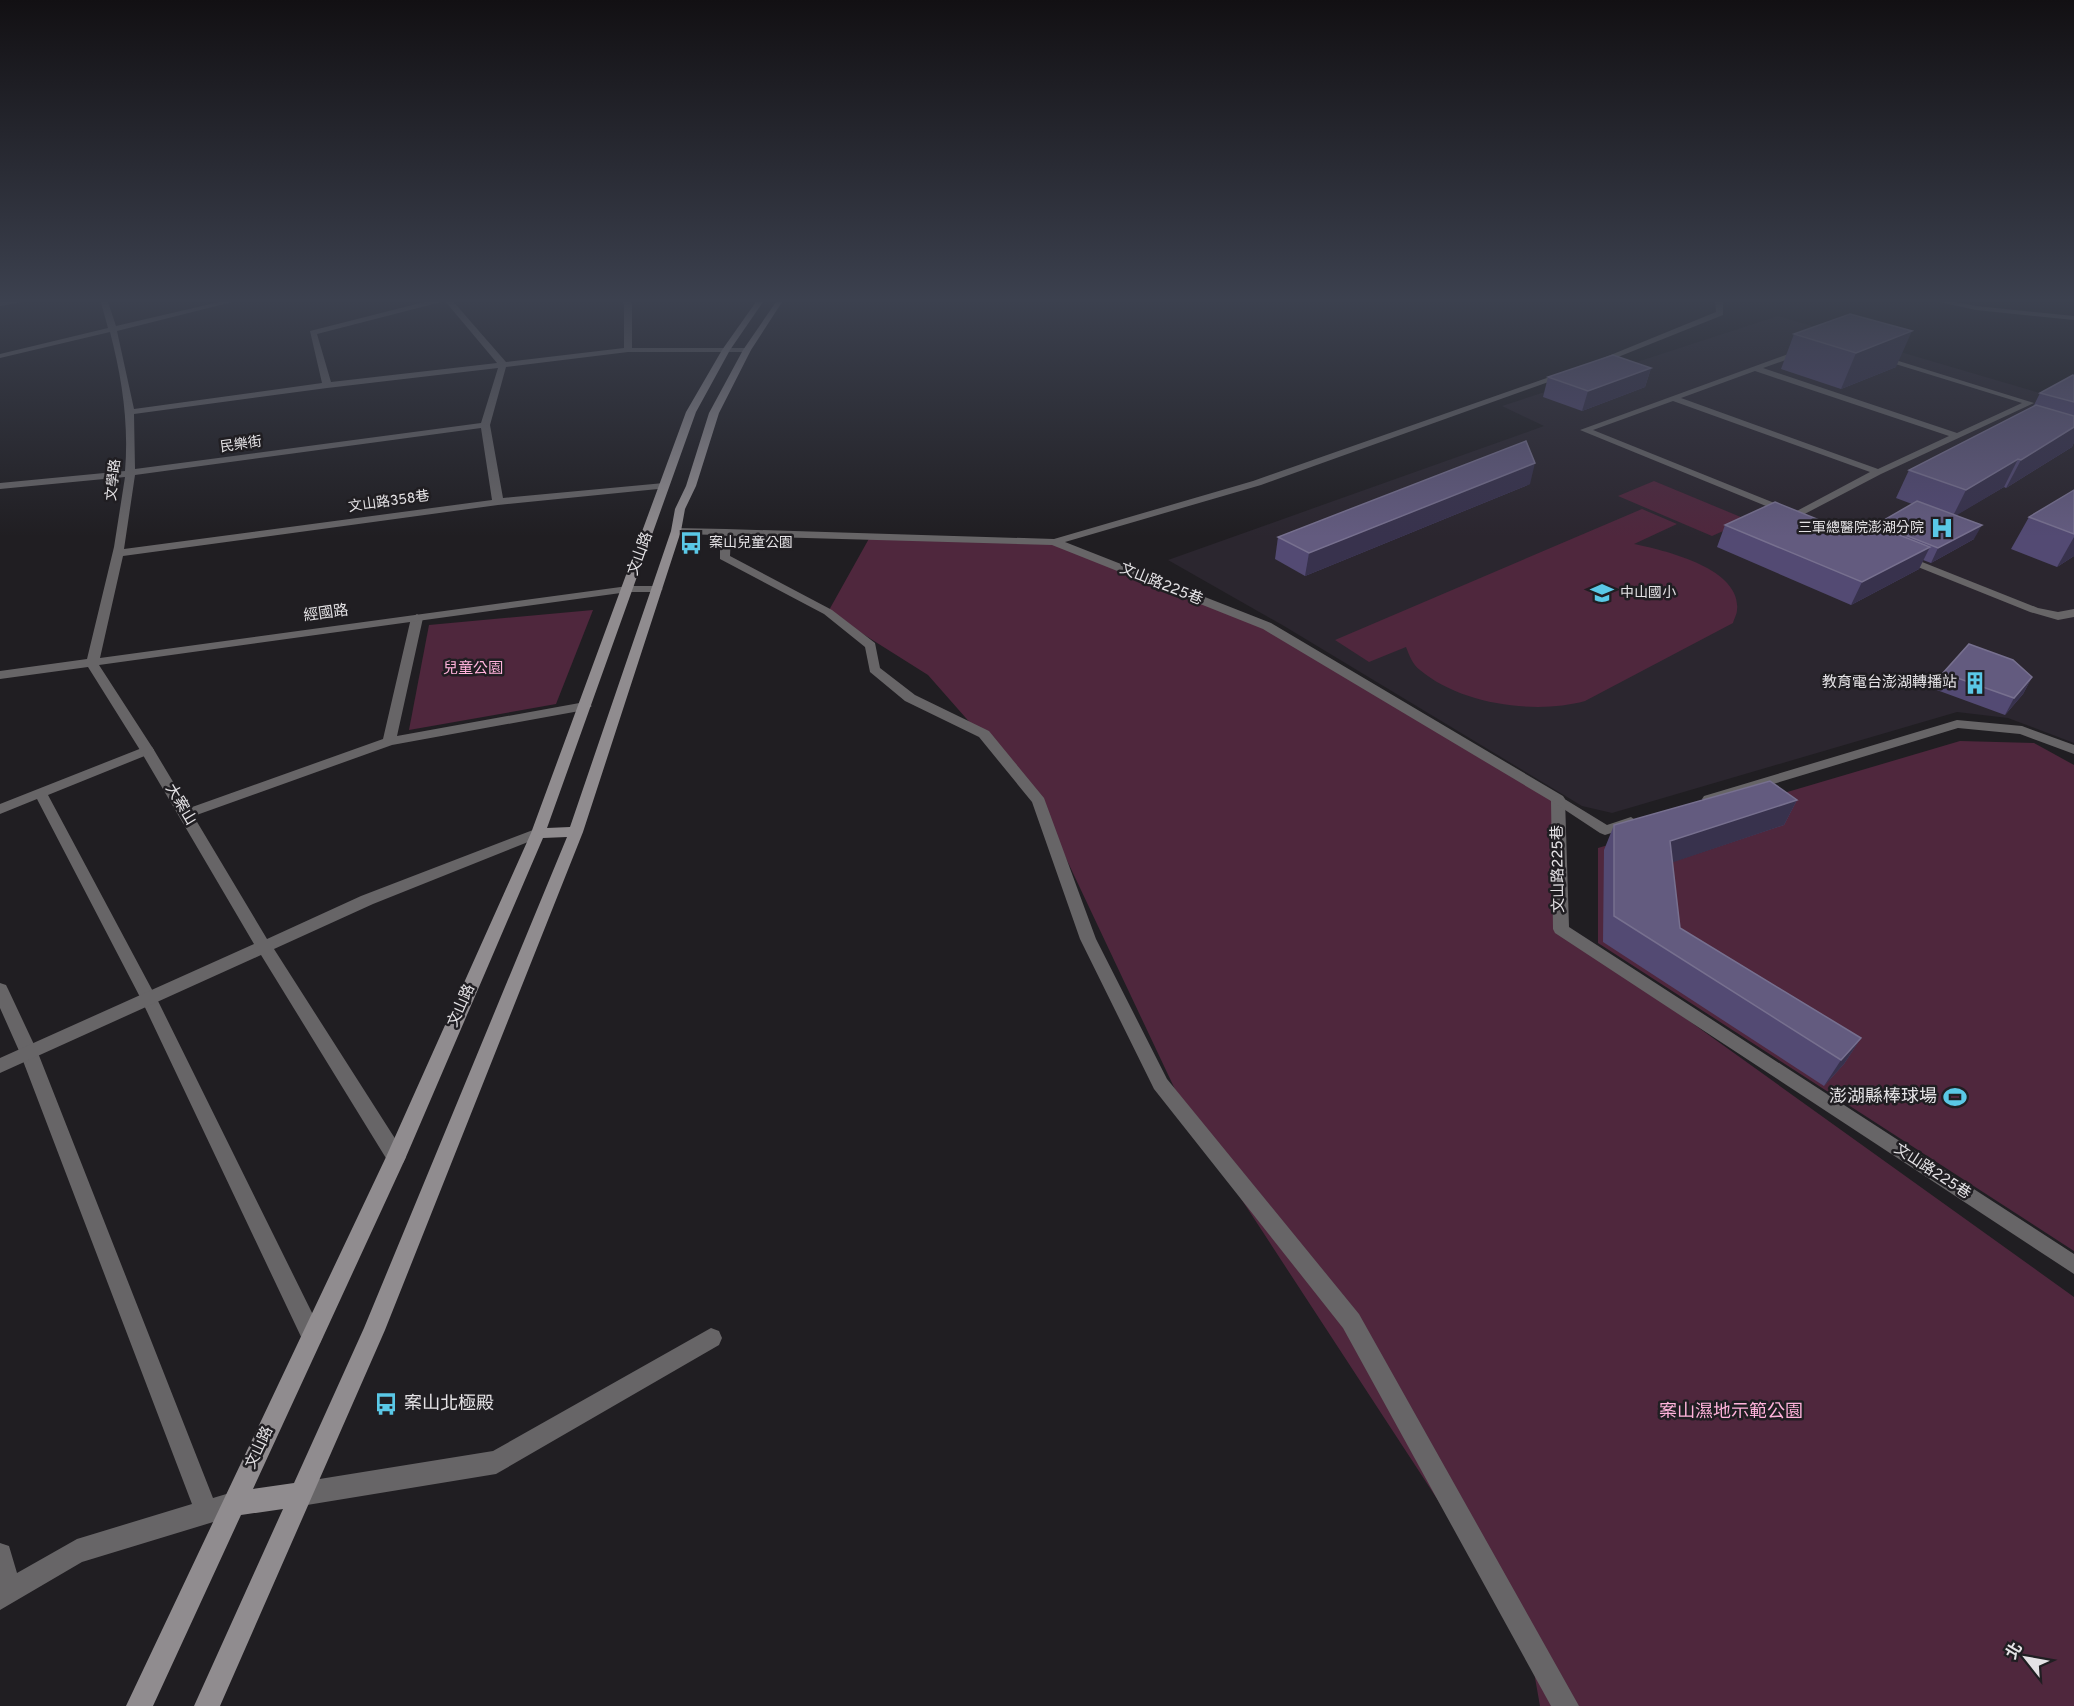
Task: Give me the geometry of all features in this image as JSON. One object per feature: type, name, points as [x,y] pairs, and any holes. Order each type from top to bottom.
[{"type":"main road","name":"文山路","points":[[139,1706],[396,1157],[538,833],[691,412],[710,379]]},
{"type":"main road","name":"文山路","points":[[207,1706],[401,1265],[576,832],[676,531],[680,509],[691,486],[714,413],[732,379]]},
{"type":"main road","points":[[538,833],[576,832]]},
{"type":"main road","points":[[233,1504],[301,1494]]},
{"type":"street","name":"文學路","points":[[92,664],[118,553],[130,473],[130,412],[124,379]]},
{"type":"street","points":[[325,379],[327,385]]},
{"type":"street","points":[[130,412],[381,379]]},
{"type":"street","points":[[498,502],[485,425],[499,379]]},
{"type":"street","name":"文山路225巷","points":[[676,531],[1054,542],[1257,483],[1555,379]]},
{"type":"street","points":[[1726,379],[1585,430],[1802,517],[1878,472],[2030,403],[1951,379]]},
{"type":"street","points":[[1787,379],[1958,436]]},
{"type":"street","points":[[1674,398],[1878,472]]},
{"type":"street","points":[[1996,419],[2007,422]]},
{"type":"street","name":"民樂街","points":[[0,486],[130,473],[485,425]]},
{"type":"street","name":"文山路358巷","points":[[118,553],[498,502],[664,486]]},
{"type":"street","points":[[726,532],[724,557],[828,612],[871,646],[874,669],[910,698],[984,734],[1039,801],[1088,939],[1160,1084],[1351,1321],[1566,1706]]},
{"type":"street","name":"文山路225巷","points":[[1054,542],[1267,627],[1558,799],[1560,929],[2074,1265]]},
{"type":"street","points":[[1894,554],[2034,610],[2058,616],[2074,613]]},
{"type":"street","name":"經國路","points":[[0,675],[628,589],[657,589]]},
{"type":"street","points":[[389,741],[417,618]]},
{"type":"street","name":"大案山","points":[[92,664],[186,814],[264,947],[396,1157]]},
{"type":"street","points":[[186,814],[389,741],[585,706]]},
{"type":"street","points":[[1695,803],[1956,724],[2022,730],[2074,750]]},
{"type":"street","points":[[0,809],[147,750]]},
{"type":"street","points":[[41,794],[149,999],[312,1336]]},
{"type":"street","points":[[1558,799],[1605,830],[1650,817]]},
{"type":"street","points":[[0,1066],[367,900],[538,833]]},
{"type":"street","points":[[0,989],[29,1053],[207,1512]]},
{"type":"street","points":[[301,1494],[496,1462],[711,1338]]},
{"type":"street","points":[[0,1555],[5,1594],[76,1551],[233,1504]]},
{"type":"shaded area","name":"中山國小","points":[[1586,379],[1991,379],[2074,403],[2074,743],[2008,718],[1957,712],[1612,813],[1582,806],[1284,626],[1168,560],[1544,426],[1502,406]]},
{"type":"green space","points":[[1654,481],[1748,520],[1712,536],[1618,496]]},
{"type":"green space","points":[[1642,509],[1677,524],[1634,544],[1681,556],[1714,572],[1727,583],[1735,595],[1737,613],[1733,623],[1585,701],[1544,707],[1521,706],[1477,698],[1437,682],[1420,670],[1413,663],[1406,647],[1369,662],[1335,640]]},
{"type":"green space","name":"案山濕地示範公園","points":[[871,535],[1054,542],[1267,626],[1558,799],[1561,929],[2074,1297],[2074,1706],[1540,1706],[1528,1638],[1189,1119],[1039,801],[928,675],[828,612]]},
{"type":"green space","name":"兒童公園","points":[[593,610],[556,704],[409,730],[429,625]]},
{"type":"green space","name":"澎湖縣棒球場","points":[[1960,741],[2034,743],[2074,765],[2074,1251],[1598,943],[1598,848]]},
{"type":"building","points":[[1553,379],[1622,379],[1588,391]]},
{"type":"building","points":[[2066,379],[2074,379],[2074,402],[2040,393]]},
{"type":"building","points":[[2036,405],[2074,416],[2074,427],[1966,490],[1909,470]]},
{"type":"building","points":[[1526,441],[1535,463],[1309,553],[1278,537]]},
{"type":"building","points":[[2074,490],[2074,534],[2029,517]]},
{"type":"building","points":[[1917,501],[1982,525],[1938,548],[1877,524]]},
{"type":"building","points":[[1775,502],[1851,533],[1869,523],[1930,547],[1862,582],[1725,525]]},
{"type":"building","points":[[1969,644],[2013,660],[2032,677],[2014,698],[1943,673]]},
{"type":"building","points":[[1770,781],[1797,800],[1670,841],[1680,928],[1861,1038],[1841,1060],[1614,916],[1614,825]]},
{"type":"place","name":"三軍總醫院澎湖分院","points":[[1942,528]]},
{"type":"place","name":"案山兒童公園","points":[[691,543]]},
{"type":"place","name":"中山國小","points":[[1602,593]]},
{"type":"place","name":"教育電台澎湖轉播站","points":[[1975,683]]},
{"type":"place","name":"澎湖縣棒球場","points":[[1955,1097]]},
{"type":"place","name":"案山北極殿","points":[[386,1404]]}]
